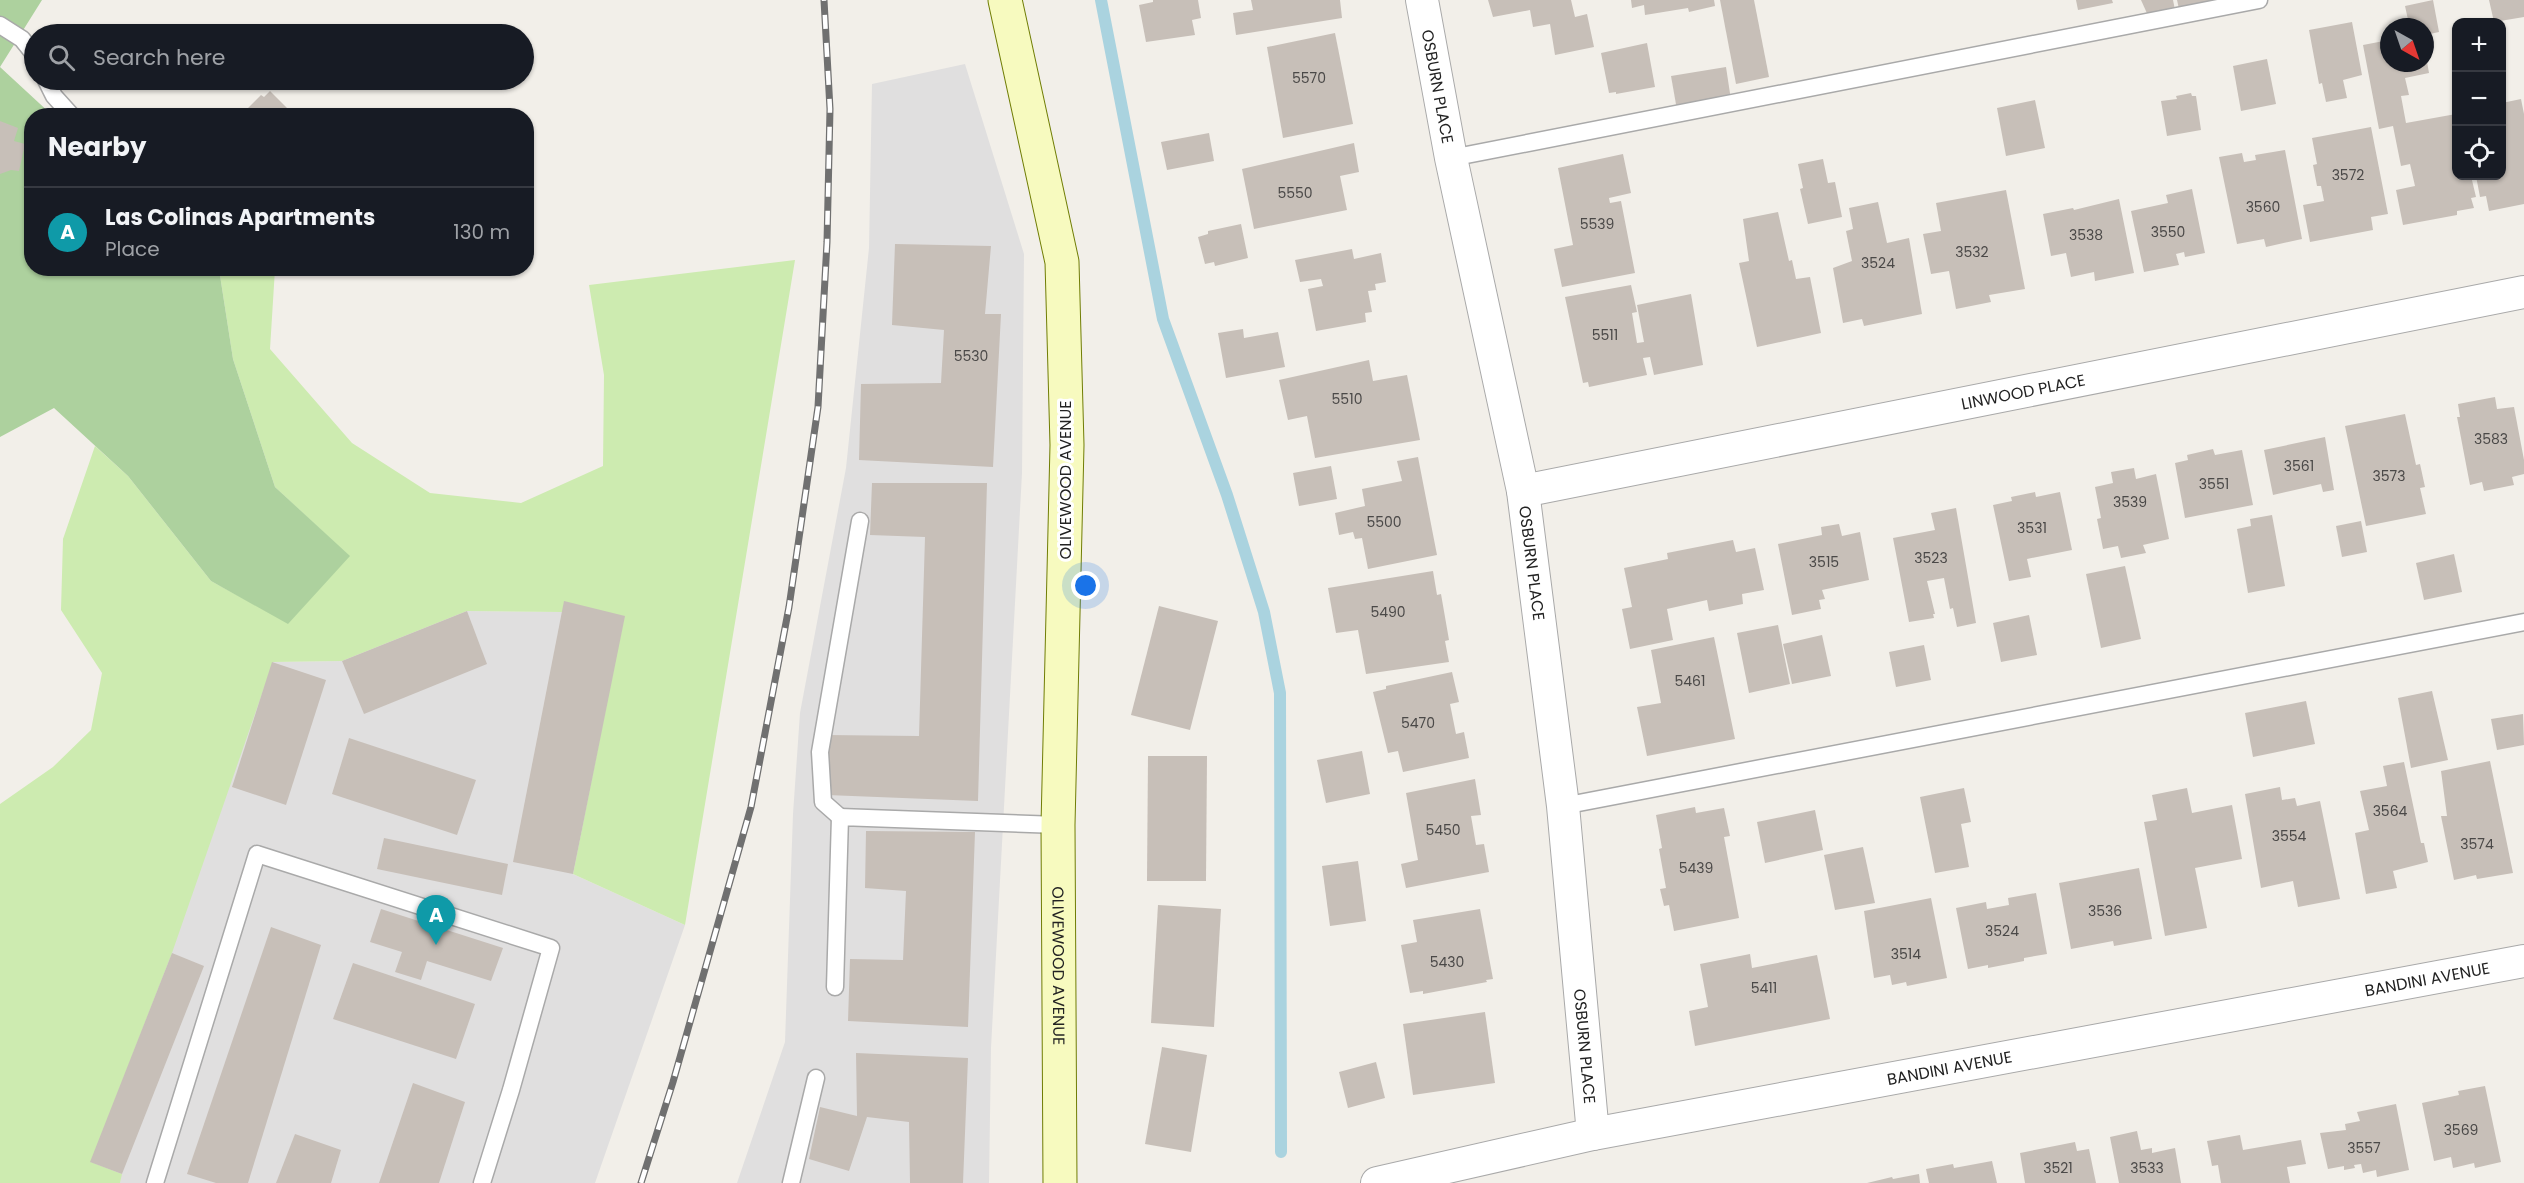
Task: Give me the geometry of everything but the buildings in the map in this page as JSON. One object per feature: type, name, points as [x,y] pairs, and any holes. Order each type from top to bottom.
[{"type":"main road","name":"OLIVEWOOD AVENUE","points":[[1005,0],[1062,262],[1067,445],[1058,825],[1060,1183]]},
{"type":"street","name":"OSBURN PLACE","points":[[1422,0],[1451,158],[1523,491],[1563,806],[1593,1134]]},
{"type":"street","name":"LINWOOD PLACE","points":[[1523,491],[2524,292]]},
{"type":"street","name":"BANDINI AVENUE","points":[[1377,1183],[1593,1134],[2524,961]]},
{"type":"lane","points":[[1451,158],[2259,0]]},
{"type":"lane","points":[[0,25],[24,42]]},
{"type":"lane","points":[[51,90],[65,108]]},
{"type":"lane","points":[[860,521],[820,752],[824,801],[840,817],[1058,825]]},
{"type":"lane","points":[[1563,806],[2524,622]]},
{"type":"lane","points":[[835,987],[840,817]]},
{"type":"lane","points":[[155,1183],[256,854],[550,948],[511,1090],[482,1183]]},
{"type":"lane","points":[[791,1183],[816,1078]]},
{"type":"shaded area","points":[[965,64],[1024,254],[1022,473],[991,1048],[989,1183],[737,1183],[785,1042],[793,814],[800,713],[846,468],[869,248],[872,84]]},
{"type":"shaded area","points":[[467,611],[562,612],[625,616],[573,874],[685,925],[595,1183],[120,1183],[121,1174],[90,1162],[272,662],[342,661]]},
{"type":"green space","points":[[0,0],[42,0],[27,24],[24,24],[24,29],[0,67]]},
{"type":"green space","points":[[0,67],[44,108],[24,108],[24,276],[220,276],[233,359],[275,487],[350,556],[288,624],[211,581],[128,476],[54,408],[0,437]]},
{"type":"green space","points":[[795,260],[685,925],[573,874],[624,616],[562,612],[467,611],[342,661],[273,662],[172,953],[91,1162],[122,1174],[120,1183],[0,1183],[0,804],[53,767],[91,730],[102,673],[61,610],[63,539],[95,446],[128,476],[211,581],[288,623],[349,556],[275,487],[233,359],[220,276],[275,276],[270,349],[352,443],[430,493],[521,503],[603,466],[604,375],[589,285]]},
{"type":"waterway","points":[[1101,0],[1163,319],[1227,495],[1264,612],[1280,693],[1281,1152]]},
{"type":"railway","points":[[641,1183],[673,1082],[751,807],[789,607],[818,407],[827,242],[830,109],[824,0]]},
{"type":"place","name":"Las Colinas Apartments","points":[[436,945]]}]
